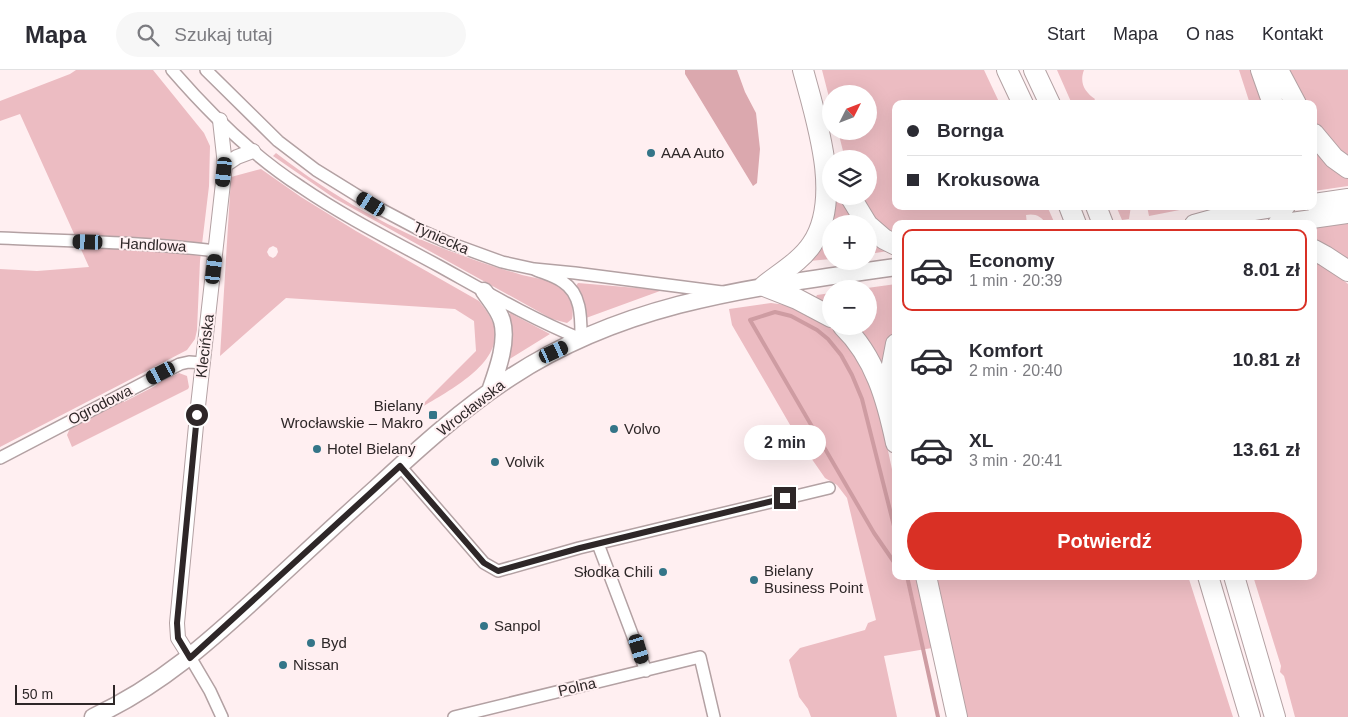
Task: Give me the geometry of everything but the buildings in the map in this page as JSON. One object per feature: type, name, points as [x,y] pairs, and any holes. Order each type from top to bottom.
[{"type":"highway","points":[[803,70],[820,136],[827,196],[822,226],[805,253],[764,286],[797,299],[822,312]]},
{"type":"highway","points":[[1007,70],[1021,100]]},
{"type":"highway","points":[[1034,70],[1048,100]]},
{"type":"highway","points":[[1261,70],[1272,100]]},
{"type":"highway","points":[[1278,70],[1294,100]]},
{"type":"highway","points":[[820,136],[827,150]]},
{"type":"highway","points":[[1317,138],[1334,158],[1348,168]]},
{"type":"highway","points":[[877,233],[892,243]]},
{"type":"highway","points":[[1317,252],[1348,271]]},
{"type":"highway","points":[[851,335],[867,356],[889,408],[892,423]]},
{"type":"highway","points":[[889,408],[892,365]]},
{"type":"highway","points":[[927,580],[957,717]]},
{"type":"highway","points":[[1209,580],[1250,717]]},
{"type":"highway","points":[[1235,580],[1275,717]]},
{"type":"main road","points":[[1317,202],[1348,198]]},
{"type":"main road","points":[[1208,220],[1249,210]]},
{"type":"main road","points":[[1305,220],[1348,214]]},
{"type":"main road","name":"Wrocławska","points":[[101,715],[142,691],[190,658],[400,466],[462,412],[490,391],[537,362],[581,339],[640,315],[681,303],[764,286],[892,268]]},
{"type":"main road","points":[[484,290],[502,320],[504,333],[501,358],[490,391]]},
{"type":"street","name":"Tyniecka","points":[[172,70],[253,151],[300,187],[330,206],[551,327],[581,339]]},
{"type":"street","name":"Tyniecka","points":[[206,70],[278,141],[316,170],[371,204],[447,242],[502,262],[534,269],[727,293]]},
{"type":"street","name":"Klecińska","points":[[190,658],[178,638],[177,623],[203,363],[226,165],[220,120]]},
{"type":"street","points":[[226,165],[237,157],[253,151]]},
{"type":"street","name":"Handlowa","points":[[0,238],[192,247],[216,251]]},
{"type":"street","points":[[534,269],[563,282],[576,296],[580,307],[581,339]]},
{"type":"street","name":"Ogrodowa","points":[[0,458],[180,364],[189,362],[203,363]]},
{"type":"street","points":[[400,466],[484,563],[498,571],[598,544],[829,488]]},
{"type":"street","points":[[598,544],[646,671]]},
{"type":"street","name":"Polna","points":[[454,717],[500,712],[700,657],[714,717]]},
{"type":"street","points":[[190,658],[210,690],[222,717]]},
{"type":"shaded area","points":[[76,70],[153,70],[204,133],[210,146],[209,186],[200,261],[197,330],[195,339],[187,350],[0,447],[0,269],[37,271],[89,267],[20,114],[0,121],[0,101]]},
{"type":"shaded area","points":[[685,70],[737,70],[745,92],[756,113],[760,149],[757,183],[753,186],[685,74]]},
{"type":"shaded area","points":[[822,70],[984,70],[998,100],[892,100],[892,210],[1049,210],[1053,220],[1043,220],[1040,217],[1029,214],[1026,215],[1027,220],[892,220],[892,231],[877,220],[877,215],[873,215],[865,205],[877,205],[877,150],[843,150],[840,140],[878,140],[878,85],[826,85]]},
{"type":"shaded area","points":[[1057,70],[1084,70],[1082,79],[1084,87],[1095,99],[1070,100]]},
{"type":"shaded area","points":[[1239,70],[1258,70],[1268,100],[1249,100]]},
{"type":"shaded area","points":[[1287,70],[1348,70],[1348,158],[1317,125],[1317,100],[1303,100]]},
{"type":"shaded area","points":[[1317,151],[1348,177],[1348,186],[1317,191]]},
{"type":"shaded area","points":[[276,153],[341,198],[388,224],[436,246],[476,261],[546,280],[559,286],[570,300],[573,314],[572,319],[567,323],[552,319],[334,198],[273,156]]},
{"type":"shaded area","points":[[261,169],[301,197],[356,231],[479,301],[491,319],[495,332],[494,345],[488,357],[466,379],[416,411],[476,351],[474,321],[455,309],[286,298],[220,356],[231,177]],"holes":[[[273,246],[277,248],[276,256],[273,258],[269,256],[267,252],[269,248]]]},
{"type":"shaded area","points":[[831,205],[847,205],[853,215],[827,215]]},
{"type":"shaded area","points":[[1118,210],[1130,210],[1129,219],[1122,220]]},
{"type":"shaded area","points":[[1148,210],[1180,210],[1149,216]]},
{"type":"shaded area","points":[[1348,222],[1348,264],[1317,246],[1317,226]]},
{"type":"shaded area","points":[[822,227],[822,260],[809,261]]},
{"type":"shaded area","points":[[877,242],[888,251],[877,253]]},
{"type":"shaded area","points":[[1317,263],[1348,284],[1348,717],[1295,717],[1284,676],[1280,672],[1281,666],[1254,580],[1317,580]]},
{"type":"shaded area","points":[[578,283],[660,291],[586,318],[581,296],[576,286]]},
{"type":"shaded area","points":[[892,285],[892,337],[884,372],[861,335],[877,335],[877,287]]},
{"type":"shaded area","points":[[822,294],[822,301],[816,297]]},
{"type":"shaded area","points":[[771,303],[786,305],[822,321],[822,335],[840,335],[866,371],[881,418],[892,469],[892,580],[917,580],[932,648],[884,656],[897,717],[811,717],[808,709],[799,697],[789,660],[800,648],[865,630],[868,623],[876,620],[847,498],[837,485],[825,478],[800,442],[732,325],[729,309]]},
{"type":"shaded area","points":[[510,313],[550,334],[508,360],[512,339]]},
{"type":"shaded area","points":[[171,373],[173,376],[179,373],[187,376],[188,389],[72,447],[67,435],[71,426],[122,399],[124,402],[155,386]]},
{"type":"shaded area","points":[[937,580],[1189,580],[1233,717],[967,717]]},
{"type":"waterway","points":[[892,518],[862,399],[841,355],[828,339],[817,330],[791,316],[775,312],[750,320],[874,533],[892,559]]},
{"type":"waterway","points":[[908,580],[938,717]]},
{"type":"place","name":"AAA Auto","points":[[651,153]]},
{"type":"place","name":"Bielany Wrocławskie – Makro","points":[[433,415]]},
{"type":"place","name":"Volvo","points":[[614,429]]},
{"type":"place","name":"Hotel Bielany","points":[[317,449]]},
{"type":"place","name":"Volvik","points":[[495,462]]},
{"type":"place","name":"Słodka Chili","points":[[663,572]]},
{"type":"place","name":"Bielany Business Point","points":[[754,580]]},
{"type":"place","name":"Sanpol","points":[[484,626]]},
{"type":"place","name":"Byd","points":[[311,643]]},
{"type":"place","name":"Nissan","points":[[283,665]]},
{"type":"route","points":[[197,415],[177,623],[178,638],[190,658],[400,466],[484,563],[498,571],[580,548],[785,498]]}]
